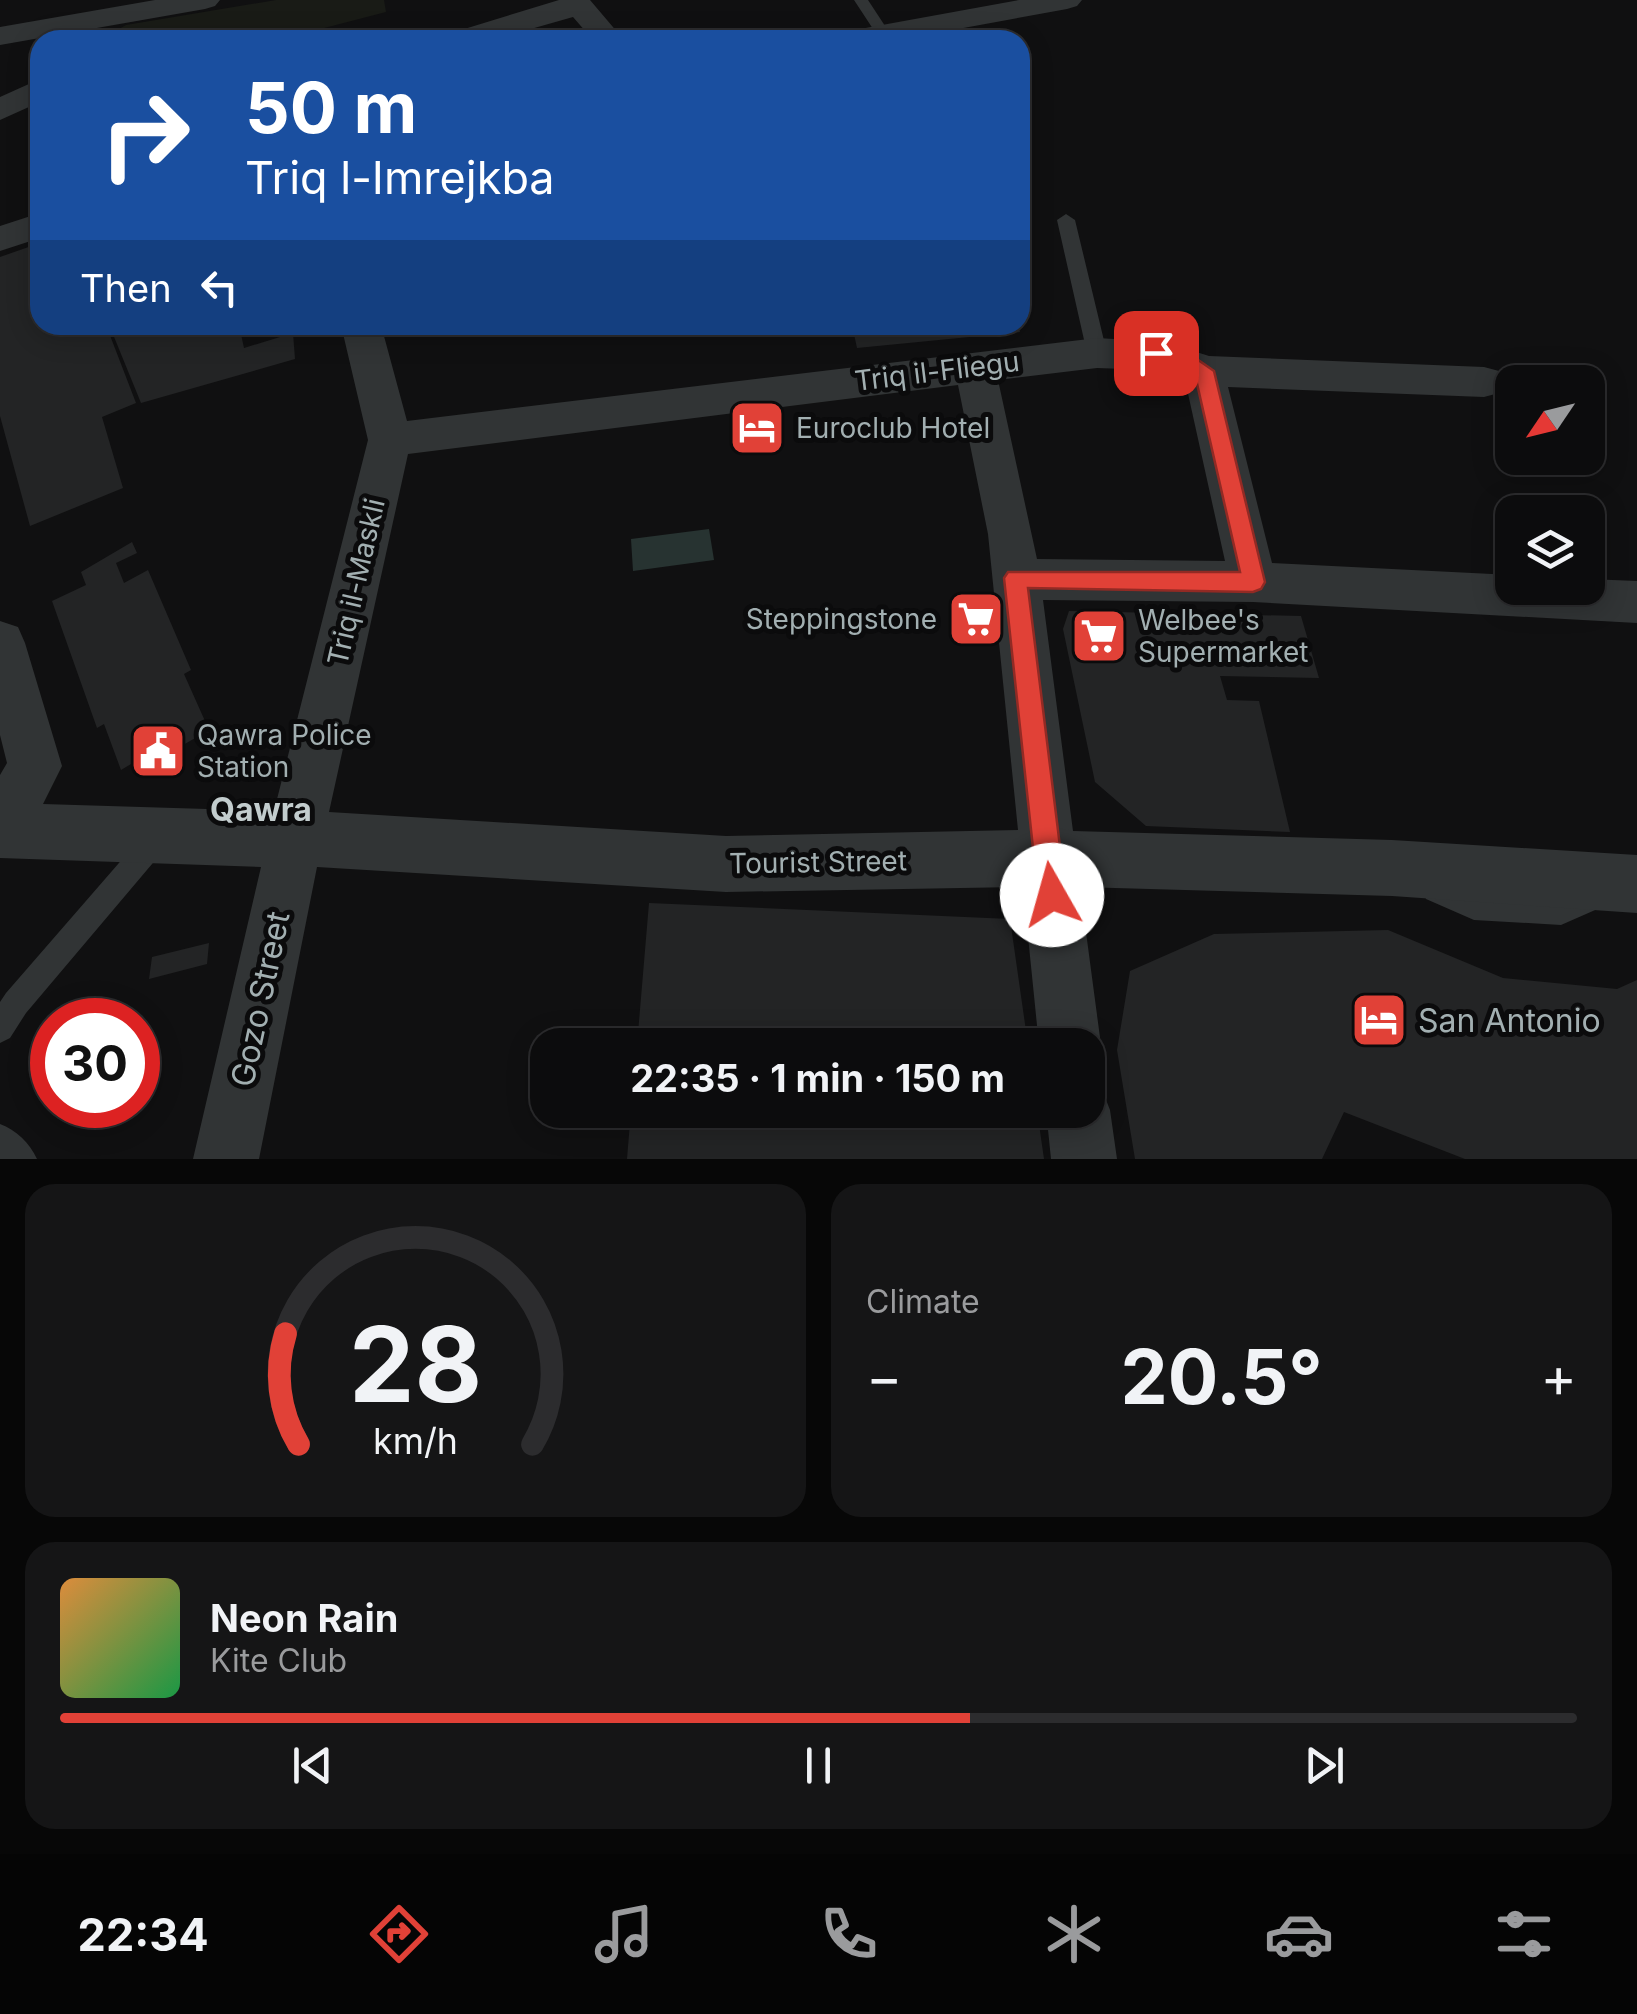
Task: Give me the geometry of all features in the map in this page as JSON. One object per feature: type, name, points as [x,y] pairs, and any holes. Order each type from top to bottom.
[{"type":"street","points":[[85,30],[205,0]]},
{"type":"street","points":[[894,30],[1067,0]]},
{"type":"street","points":[[491,30],[577,3],[600,30]]},
{"type":"street","points":[[0,36],[30,34]]},
{"type":"street","points":[[0,110],[30,94]]},
{"type":"street","points":[[0,240],[30,229]]},
{"type":"street","name":"Triq il-Maskli","points":[[295,840],[390,440],[364,335]]},
{"type":"street","name":"Triq il-Fliegu","points":[[390,440],[1097,353],[1156,353],[1184,360],[1204,371],[1484,382]]},
{"type":"street","points":[[974,366],[1011,534],[1068,1028]]},
{"type":"street","points":[[1204,371],[1253,582]]},
{"type":"street","points":[[1016,578],[1253,582],[1637,602]]},
{"type":"street","points":[[0,643],[35,766],[0,829]]},
{"type":"street","name":"Tourist Street","points":[[0,829],[158,838],[354,840],[726,864],[1047,858],[1392,868],[1630,884]]},
{"type":"street","name":"Gozo Street","points":[[226,1159],[295,840]]},
{"type":"street","points":[[1080,1128],[1084,1159]]},
{"type":"lane","points":[[861,0],[881,30]]},
{"type":"lane","points":[[1066,220],[1097,353]]},
{"type":"lane","points":[[5,1016],[158,838]]},
{"type":"shaded area","points":[[276,0],[384,0],[386,12],[317,30],[117,30],[126,25]]},
{"type":"shaded area","points":[[709,529],[714,560],[633,571],[631,539]]},
{"type":"building","points":[[30,246],[30,335],[110,335],[136,403],[102,417],[123,488],[30,526],[0,416],[0,257]]},
{"type":"building","points":[[113,335],[241,335],[244,348],[293,335],[295,359],[141,403]]},
{"type":"building","points":[[854,335],[989,335],[857,348]]},
{"type":"building","points":[[132,542],[137,553],[116,563],[124,583],[148,570],[191,670],[184,674],[209,730],[171,752],[173,758],[141,776],[136,761],[121,770],[104,724],[97,728],[52,601],[86,585],[81,572]]},
{"type":"building","points":[[1069,611],[1301,616],[1319,678],[1220,676],[1227,700],[1259,701],[1290,832],[1146,826],[1095,782],[1063,629]]},
{"type":"building","points":[[649,903],[1010,919],[1026,1028],[638,1028]]},
{"type":"building","name":"San Antonio","points":[[1388,930],[1503,978],[1617,989],[1637,980],[1637,1159],[1465,1159],[1344,1112],[1322,1159],[1135,1159],[1117,1050],[1130,971],[1214,934]]},
{"type":"building","points":[[209,943],[207,964],[149,979],[152,957]]},
{"type":"building","points":[[630,1128],[1040,1128],[1044,1159],[627,1159]]},
{"type":"place","name":"Euroclub Hotel","points":[[757,428]]},
{"type":"place","name":"Steppingstone","points":[[976,619]]},
{"type":"place","name":"Welbee's Supermarket","points":[[1099,636]]},
{"type":"place","name":"Qawra Police Station","points":[[158,751]]},
{"type":"place","name":"San Antonio","points":[[1379,1020]]},
{"type":"district","name":"Qawra","points":[[261,809]]},
{"type":"route","points":[[1052,895],[1016,578],[1253,582],[1204,371],[1184,360],[1156,353]]}]
